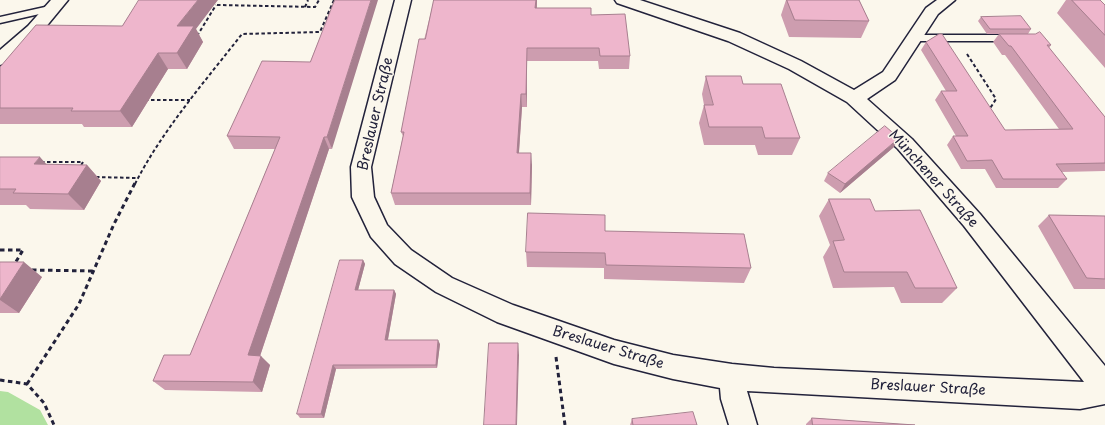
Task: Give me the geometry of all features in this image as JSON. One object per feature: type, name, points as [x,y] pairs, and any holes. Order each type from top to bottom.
[{"type":"street","name":"Breslauer Straße","points":[[403,0],[361,167],[363,197],[379,231],[403,257],[444,285],[506,314],[614,352],[673,367],[732,377],[1080,396],[1105,391]]},
{"type":"street","name":"Münchener Straße","points":[[623,0],[734,37],[795,65],[854,98],[905,144],[967,215],[1105,387]]},
{"type":"street","points":[[854,98],[889,76],[932,11],[947,0]]},
{"type":"street","points":[[0,59],[34,30],[57,4]]},
{"type":"street","points":[[732,377],[735,399],[743,425]]},
{"type":"lane","points":[[0,20],[57,4]]},
{"type":"lane","points":[[915,36],[920,38],[1022,38]]},
{"type":"path","points":[[304,7],[308,0]]},
{"type":"path","points":[[212,5],[315,7],[319,0]]},
{"type":"path","points":[[27,384],[79,304],[114,224],[143,167],[191,100],[242,34],[320,32],[334,0]]},
{"type":"path","points":[[196,38],[217,5]]},
{"type":"path","points":[[957,38],[996,99],[988,109],[992,116]]},
{"type":"path","points":[[140,100],[191,100]]},
{"type":"path","points":[[38,162],[83,162],[76,172]]},
{"type":"path","points":[[94,177],[137,178]]},
{"type":"path","points":[[0,250],[23,250],[11,270]]},
{"type":"path","points":[[26,270],[93,271]]},
{"type":"path","points":[[558,333],[554,346],[565,425]]},
{"type":"path","points":[[0,380],[27,384],[44,403],[54,425]]},
{"type":"green space","points":[[0,391],[8,392],[40,410],[48,425],[0,425]]},
{"type":"building","points":[[139,0],[198,0],[177,26],[194,26],[177,53],[158,53],[120,111],[71,111],[73,108],[0,108],[0,67],[36,25],[122,26]]},
{"type":"building","points":[[335,0],[371,0],[327,137],[324,137],[248,355],[261,356],[253,382],[153,381],[164,355],[190,355],[280,137],[227,136],[262,61],[310,62]]},
{"type":"building","points":[[434,0],[536,0],[535,8],[591,8],[591,15],[625,14],[630,56],[600,56],[599,48],[527,48],[526,94],[521,94],[517,153],[531,153],[530,193],[391,193],[404,132],[401,132],[419,39],[425,39]]},
{"type":"building","points":[[787,0],[859,0],[869,21],[795,20]]},
{"type":"building","points":[[1072,0],[1100,0],[1105,5],[1105,35]]},
{"type":"building","points":[[1021,16],[1031,29],[990,29],[981,17]]},
{"type":"building","points":[[1040,32],[1051,45],[1047,45],[1105,117],[1105,163],[1056,164],[1067,179],[1003,179],[992,160],[967,161],[953,136],[968,136],[941,91],[957,91],[926,42],[939,34],[942,34],[1005,130],[1073,129],[1011,46],[1009,46],[999,34],[1035,34]]},
{"type":"building","points":[[706,76],[741,76],[743,84],[781,84],[800,138],[765,138],[762,127],[709,127],[704,105],[713,105]]},
{"type":"building","points":[[885,126],[899,138],[845,184],[828,173]]},
{"type":"building","points":[[0,157],[40,157],[34,164],[87,165],[68,194],[13,193],[16,189],[0,189]]},
{"type":"building","points":[[829,199],[870,199],[875,211],[920,210],[957,288],[915,288],[907,272],[844,272],[833,241],[844,240]]},
{"type":"building","points":[[528,213],[605,215],[605,231],[744,234],[751,268],[606,265],[605,253],[526,252]]},
{"type":"building","points":[[1049,215],[1105,216],[1105,279],[1087,278]]},
{"type":"building","points":[[340,260],[363,260],[355,290],[394,290],[385,340],[438,340],[436,365],[333,365],[321,414],[297,414]]},
{"type":"building","points":[[0,262],[24,262],[0,299]]},
{"type":"building","points":[[489,343],[518,343],[516,425],[484,425]]},
{"type":"building","points":[[693,412],[697,425],[633,425],[632,419]]},
{"type":"building","points":[[812,418],[915,425],[813,425]]}]
